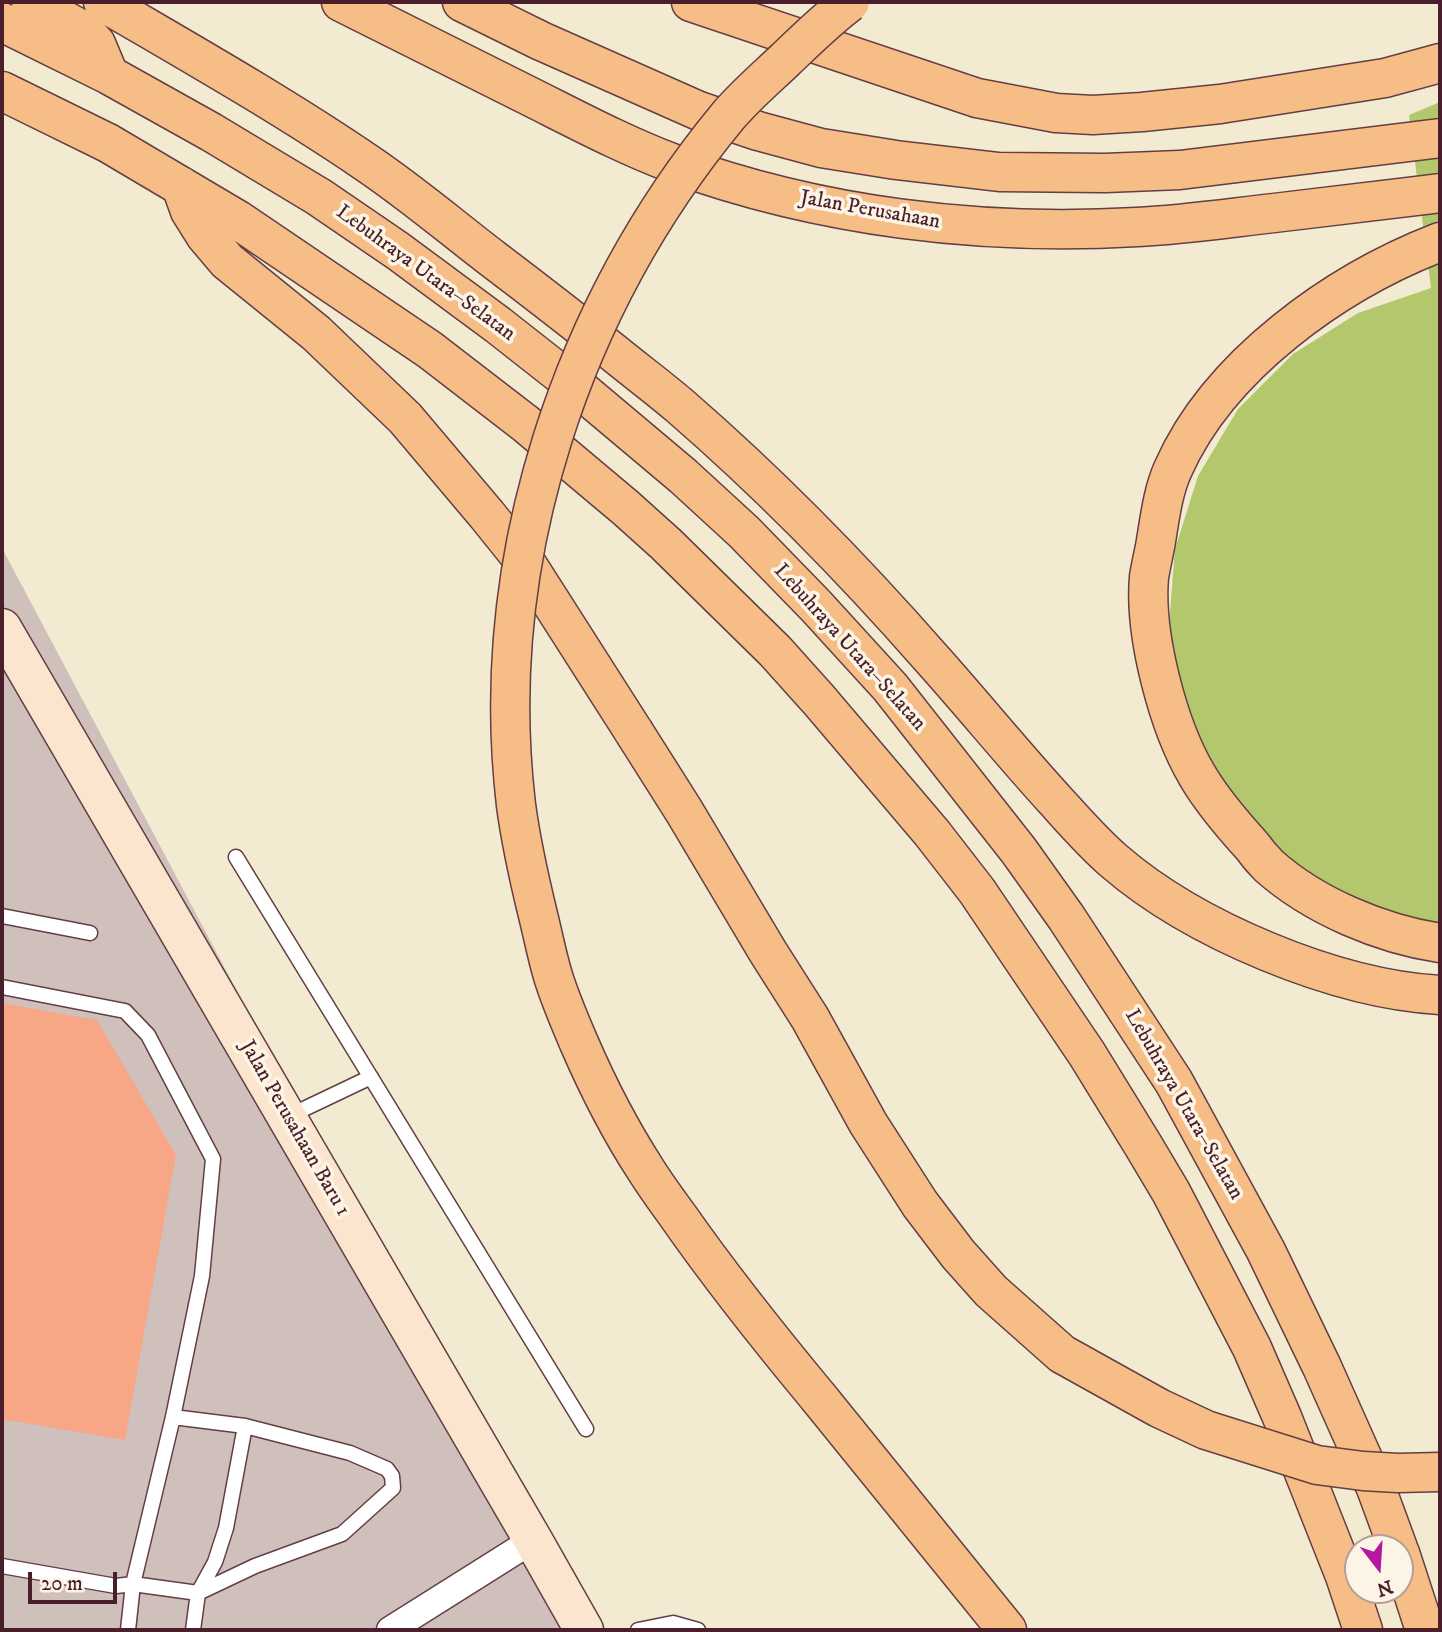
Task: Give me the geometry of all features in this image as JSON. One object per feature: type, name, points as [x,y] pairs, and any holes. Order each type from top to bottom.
[{"type":"main road","points":[[31,2],[84,32],[96,44],[109,75]]},
{"type":"main road","points":[[103,2],[366,162],[540,294],[678,404],[748,467],[881,602],[1079,826],[1114,861],[1153,890],[1240,939],[1332,975],[1415,993],[1440,995]]},
{"type":"main road","name":"Jalan Perusahaan","points":[[341,2],[668,162],[759,190],[874,215],[943,225],[1072,230],[1183,224],[1434,194]]},
{"type":"main road","points":[[463,2],[541,41],[699,111],[821,148],[896,160],[999,172],[1105,173],[1180,170],[1429,139]]},
{"type":"main road","points":[[691,2],[977,98],[1056,113],[1142,113],[1220,104],[1385,78],[1440,63]]},
{"type":"main road","points":[[850,2],[807,39],[731,113],[658,211],[628,260],[596,324],[567,393],[539,486],[526,545],[516,611],[511,670],[511,735],[516,802],[523,853],[553,977],[606,1101],[646,1170],[760,1326],[1007,1630]]},
{"type":"main road","name":"Lebuhraya Utara–Selatan","points":[[2,22],[109,75],[211,132],[319,197],[398,251],[582,391],[683,476],[744,532],[816,606],[890,687],[1019,851],[1066,917],[1174,1082],[1272,1262],[1376,1488],[1393,1534]]},
{"type":"main road","points":[[2,91],[108,143],[238,220],[430,350],[526,424],[626,508],[709,585],[819,700],[932,833],[977,891],[1074,1036],[1177,1203],[1252,1348],[1335,1551],[1363,1630]]},
{"type":"main road","points":[[181,186],[190,211],[205,235],[227,261],[316,333],[405,418],[528,566],[684,811],[810,1018],[876,1134],[920,1203],[958,1254],[991,1291],[1062,1354],[1148,1402],[1206,1430],[1317,1465],[1398,1473],[1440,1472]]},
{"type":"main road","points":[[1440,242],[1387,265],[1322,305],[1276,338],[1249,363],[1207,410],[1186,442],[1172,472],[1149,578],[1149,610],[1161,678],[1181,743],[1217,805],[1269,866],[1303,891],[1345,914],[1390,932],[1440,943]]},
{"type":"main road","name":"Lebuhraya Utara–Selatan","points":[[1414,1596],[1425,1630]]},
{"type":"street","name":"Jalan Perusahaan Baru 1","points":[[2,628],[584,1630]]},
{"type":"street","points":[[390,1630],[533,1540]]},
{"type":"lane","points":[[236,857],[586,1429]]},
{"type":"lane","points":[[2,916],[90,933]]},
{"type":"lane","points":[[2,987],[125,1011],[148,1035],[213,1159],[202,1276],[173,1418],[133,1584],[128,1630]]},
{"type":"lane","points":[[287,1118],[371,1077]]},
{"type":"lane","points":[[2,1566],[116,1586],[133,1584],[198,1593],[255,1566],[342,1534],[393,1488],[393,1476],[387,1469],[350,1453],[245,1426],[173,1418]]},
{"type":"lane","points":[[193,1630],[198,1593],[215,1562],[226,1528],[245,1426]]},
{"type":"lane","points":[[638,1630],[673,1623],[698,1630]]},
{"type":"shaded area","points":[[2,548],[576,1630],[2,1630]]},
{"type":"green space","points":[[1440,102],[1440,933],[1315,884],[1257,834],[1211,772],[1181,701],[1169,625],[1175,549],[1198,476],[1238,409],[1293,354],[1358,313],[1431,288],[1409,115]]},
{"type":"building","points":[[2,1003],[97,1020],[176,1155],[125,1440],[2,1419]]}]
